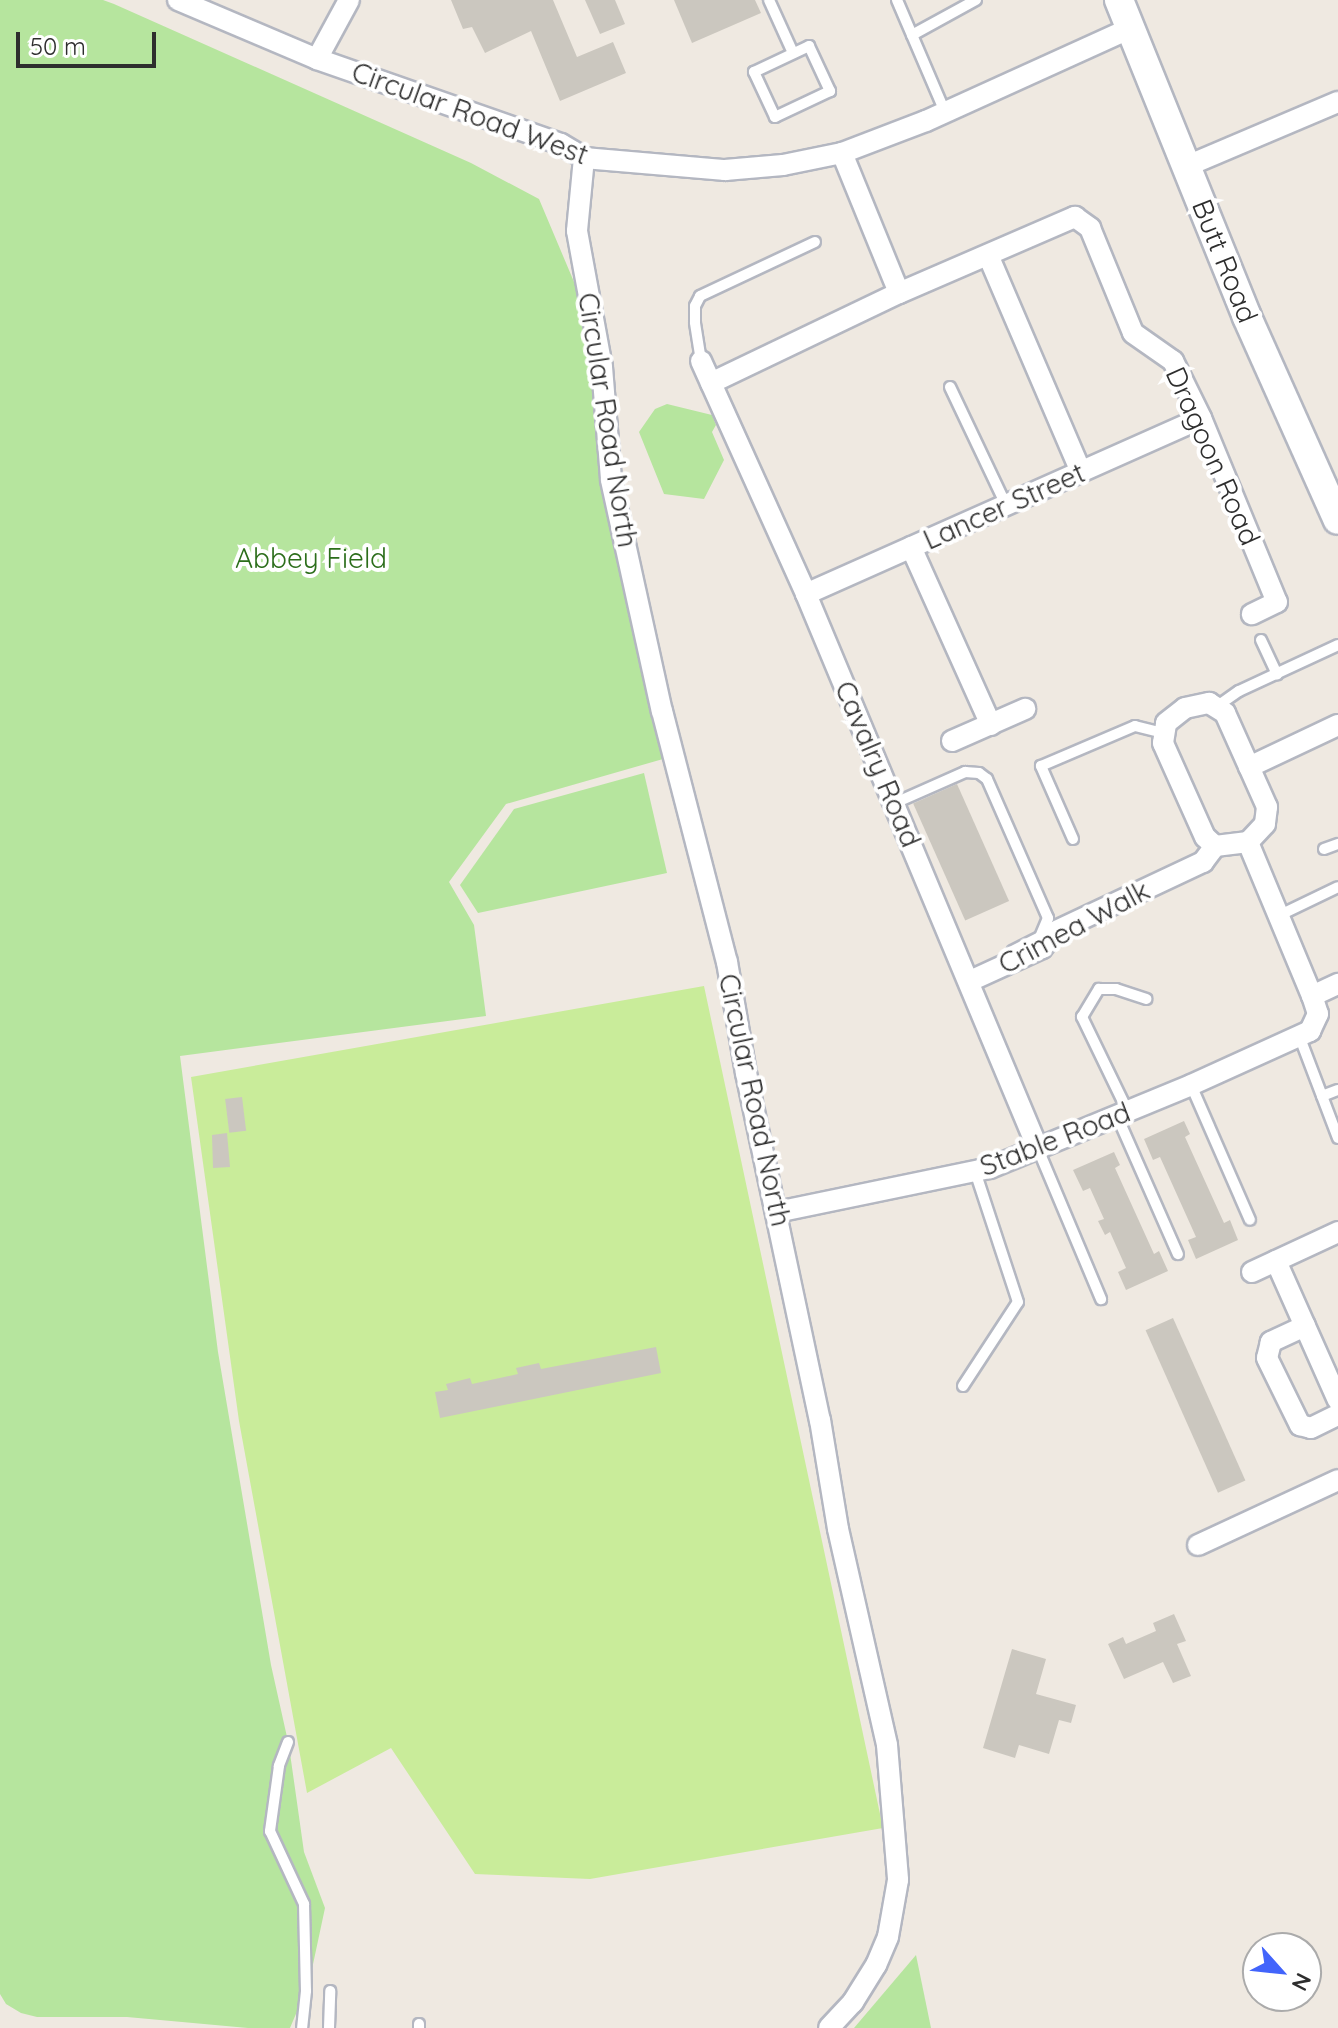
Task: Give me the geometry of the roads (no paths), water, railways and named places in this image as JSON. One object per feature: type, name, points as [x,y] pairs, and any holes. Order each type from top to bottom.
[{"type":"main road","name":"Butt Road","points":[[1119,0],[1247,317],[1338,520]]},
{"type":"street","name":"Circular Road West","points":[[178,0],[317,59],[547,139],[584,158],[725,170],[783,165],[842,153],[945,112],[1131,28]]},
{"type":"street","points":[[317,59],[349,0]]},
{"type":"street","points":[[1187,166],[1338,102]]},
{"type":"street","points":[[711,383],[899,293],[842,153]]},
{"type":"street","name":"Circular Road North","points":[[584,158],[577,231],[602,367],[611,480],[662,711],[727,962],[746,1073],[820,1420],[838,1529],[887,1745],[898,1880],[888,1937],[876,1965],[853,2002],[829,2028]]},
{"type":"street","name":"Dragoon Road","points":[[899,293],[1075,217],[1090,228],[1133,333],[1173,361],[1201,418],[1277,602],[1252,614]]},
{"type":"street","points":[[988,255],[1081,472]]},
{"type":"street","name":"Cavalry Road","points":[[701,361],[806,594],[969,977],[1038,1149]]},
{"type":"street","name":"Lancer Street","points":[[806,594],[1201,418]]},
{"type":"street","points":[[911,547],[991,725]]},
{"type":"street","points":[[1209,703],[1225,713],[1267,807],[1265,824],[1248,842],[1215,846],[1205,837],[1163,743],[1164,733],[1166,723],[1185,708],[1209,703]]},
{"type":"street","points":[[952,741],[1025,709]]},
{"type":"street","points":[[1249,767],[1338,725]]},
{"type":"street","points":[[1248,842],[1318,1014],[1310,1031],[1300,1038]]},
{"type":"street","name":"Crimea Walk","points":[[969,977],[1042,948],[1054,932],[1203,862],[1215,846]]},
{"type":"street","points":[[1312,996],[1338,984]]},
{"type":"street","name":"Stable Road","points":[[777,1212],[975,1171],[1038,1149],[1300,1038]]},
{"type":"street","points":[[1252,1272],[1338,1232]]},
{"type":"street","points":[[1276,1261],[1338,1400]]},
{"type":"street","points":[[1305,1326],[1271,1342],[1267,1358],[1300,1425],[1311,1428],[1338,1415]]},
{"type":"street","points":[[1198,1545],[1338,1480]]},
{"type":"lane","points":[[769,0],[793,53]]},
{"type":"lane","points":[[897,0],[945,112]]},
{"type":"lane","points":[[912,35],[976,0]]},
{"type":"lane","points":[[809,46],[830,91],[775,117],[754,72],[793,53],[809,46]]},
{"type":"lane","points":[[701,361],[695,322],[695,306],[700,296],[815,242]]},
{"type":"lane","points":[[950,387],[1006,505]]},
{"type":"lane","points":[[1261,640],[1277,674]]},
{"type":"lane","points":[[1216,707],[1239,691],[1338,645]]},
{"type":"lane","points":[[1073,839],[1041,766],[1135,726],[1164,733]]},
{"type":"lane","points":[[895,803],[965,772],[979,773],[987,779],[1048,918],[1047,930],[1040,937],[969,977]]},
{"type":"lane","points":[[1324,849],[1338,844]]},
{"type":"lane","points":[[1280,915],[1338,887]]},
{"type":"lane","points":[[1146,999],[1116,989],[1099,989],[1082,1017],[1178,1254]]},
{"type":"lane","points":[[1300,1038],[1338,1138]]},
{"type":"lane","points":[[1191,1085],[1250,1220]]},
{"type":"lane","points":[[1322,1096],[1338,1090]]},
{"type":"lane","points":[[1038,1149],[1101,1299]]},
{"type":"lane","points":[[963,1386],[1018,1302],[975,1171]]},
{"type":"lane","points":[[288,1742],[279,1766],[270,1831],[304,1904],[306,1991],[302,2028]]},
{"type":"lane","points":[[329,2028],[330,1991]]},
{"type":"park label","name":"Abbey Field","points":[[311,558]]}]
